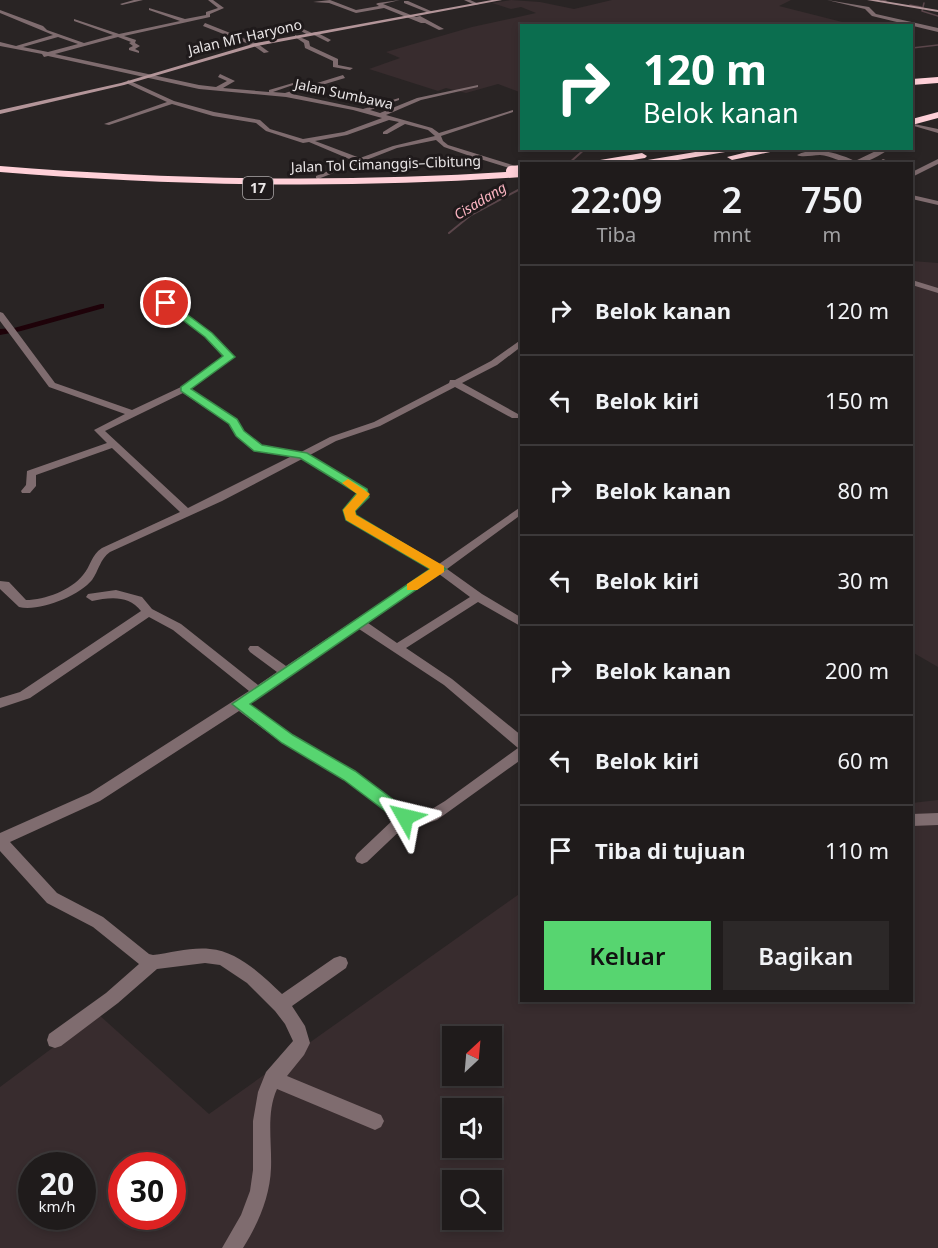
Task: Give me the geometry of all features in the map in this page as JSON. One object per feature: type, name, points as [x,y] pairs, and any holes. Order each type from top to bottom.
[{"type":"highway","points":[[913,81],[938,78]]},
{"type":"highway","points":[[913,115],[938,108]]},
{"type":"highway","points":[[914,124],[938,115]]},
{"type":"highway","points":[[637,162],[674,150]]},
{"type":"highway","points":[[608,162],[727,150]]},
{"type":"highway","points":[[694,162],[771,150]]},
{"type":"highway","name":"Jalan Tol Cimanggis–Cibitung","points":[[0,169],[185,181],[286,182],[518,174]]},
{"type":"highway","name":"Jalan Tol Cimanggis–Cibitung","points":[[0,176],[175,187],[262,188],[518,174]]},
{"type":"main road","name":"Jalan MT Haryono","points":[[0,112],[138,80],[256,45],[500,0]]},
{"type":"main road","points":[[869,0],[935,9]]},
{"type":"main road","points":[[897,0],[907,4]]},
{"type":"street","points":[[122,4],[141,0]]},
{"type":"street","points":[[208,16],[208,13],[222,8],[210,0]]},
{"type":"street","points":[[398,0],[378,4],[436,24],[441,29]]},
{"type":"street","points":[[466,0],[480,2]]},
{"type":"street","points":[[829,0],[867,8],[874,15],[912,24]]},
{"type":"street","points":[[315,2],[329,1],[356,12],[383,7]]},
{"type":"street","points":[[406,2],[431,12]]},
{"type":"street","points":[[340,10],[360,5]]},
{"type":"street","points":[[867,8],[873,5]]},
{"type":"street","points":[[151,9],[184,21]]},
{"type":"street","points":[[0,11],[56,36],[83,44]]},
{"type":"street","points":[[44,55],[118,35],[208,16],[216,20],[205,25],[256,45],[266,52]]},
{"type":"street","points":[[411,16],[423,22]]},
{"type":"street","points":[[76,20],[134,41],[132,43],[137,46],[131,49],[137,52]]},
{"type":"street","points":[[290,23],[328,40]]},
{"type":"street","points":[[913,24],[938,30]]},
{"type":"street","points":[[17,47],[56,36]]},
{"type":"street","points":[[251,36],[271,42]]},
{"type":"street","points":[[297,36],[307,42],[307,47],[336,60],[336,66],[350,68]]},
{"type":"street","name":"Jalan Sumbawa","points":[[0,44],[44,55],[120,67],[150,76],[216,89],[238,88],[286,95],[390,117],[430,129],[438,136],[442,144],[478,155],[518,174]]},
{"type":"street","points":[[108,74],[138,80]]},
{"type":"street","points":[[216,89],[232,81],[220,76]]},
{"type":"street","points":[[286,95],[343,77]]},
{"type":"street","points":[[128,82],[172,102],[212,114],[253,119],[273,132],[309,141],[361,161]]},
{"type":"street","points":[[267,92],[291,84]]},
{"type":"street","points":[[381,115],[419,99],[476,86]]},
{"type":"street","points":[[364,111],[397,99]]},
{"type":"street","points":[[107,124],[172,102]]},
{"type":"street","points":[[318,177],[395,147],[438,136],[511,111]]},
{"type":"street","points":[[309,141],[366,128],[390,117]]},
{"type":"street","points":[[385,133],[405,121]]},
{"type":"street","points":[[914,124],[938,131]]},
{"type":"street","points":[[856,162],[883,150]]},
{"type":"street","points":[[800,155],[808,153],[835,155],[852,162]]},
{"type":"street","points":[[460,162],[478,155]]},
{"type":"street","points":[[914,172],[938,161]]},
{"type":"street","points":[[913,197],[938,203]]},
{"type":"street","points":[[913,282],[938,291]]},
{"type":"street","points":[[163,286],[168,293],[167,304],[208,335],[230,357],[184,389],[99,430],[186,512]]},
{"type":"street","points":[[0,315],[52,385],[131,413]]},
{"type":"street","points":[[0,585],[5,585],[23,604],[42,603],[82,583],[90,574],[96,556],[102,552],[333,440],[365,430],[453,382],[494,363],[520,344]]},
{"type":"street","points":[[453,382],[514,417]]},
{"type":"street","points":[[184,389],[233,422],[240,434],[258,448],[303,455],[363,492],[363,497],[349,510],[350,517],[439,569],[478,597],[520,622]]},
{"type":"street","points":[[26,491],[31,486],[31,473],[113,444]]},
{"type":"street","points":[[232,1248],[248,1219],[258,1191],[262,1170],[261,1126],[266,1094],[272,1078],[302,1043],[298,1026],[280,1005],[240,968],[223,959],[213,956],[153,962],[144,959],[98,922],[52,898],[0,840],[95,797],[239,704],[439,569],[520,510]]},
{"type":"street","points":[[92,597],[114,594],[130,596],[144,603],[148,612],[184,632],[258,691]]},
{"type":"street","points":[[398,648],[478,597]]},
{"type":"street","points":[[0,703],[15,700],[31,692],[148,612]]},
{"type":"street","points":[[359,623],[398,648],[485,711],[520,742]]},
{"type":"street","points":[[254,650],[286,672]]},
{"type":"street","points":[[239,704],[295,744],[350,775],[405,817],[416,821],[432,816],[481,785],[520,754]]},
{"type":"street","points":[[362,858],[405,817]]},
{"type":"street","points":[[913,820],[938,819]]},
{"type":"street","points":[[55,1040],[112,998],[153,962]]},
{"type":"street","points":[[280,1005],[340,963]]},
{"type":"street","points":[[272,1078],[375,1121]]},
{"type":"shaded area","points":[[511,0],[540,2],[574,9],[612,0],[791,0],[779,6],[850,24],[520,24],[520,92],[498,84],[466,93],[446,88],[438,91],[369,69],[400,58],[386,52],[472,27],[536,13],[521,7],[511,9],[492,3]]},
{"type":"shaded area","points":[[913,261],[938,263],[938,667],[913,653]]},
{"type":"shaded area","points":[[938,800],[938,1248],[0,1248],[0,1087],[98,1014],[209,1114],[520,893],[520,1002],[913,1002],[913,803]]},
{"type":"waterway","points":[[882,0],[886,1]]},
{"type":"waterway","name":"Cisadang","points":[[924,3],[922,11],[938,16]]},
{"type":"waterway","points":[[910,5],[921,7]]},
{"type":"waterway","name":"Cisadang","points":[[913,48],[938,45]]},
{"type":"waterway","name":"Cisadang","points":[[570,162],[584,150]]},
{"type":"waterway","name":"Cisadang","points":[[449,233],[471,215],[520,189]]},
{"type":"waterway","points":[[18,329],[101,306]]},
{"type":"waterway","points":[[0,332],[11,330]]},
{"type":"slow traffic","points":[[348,483],[364,494],[349,510],[350,517],[439,569],[412,587]]},
{"type":"route","points":[[166,303],[208,335],[230,357],[199,376],[184,389],[233,422],[240,434],[258,448],[303,455],[363,492],[363,497],[349,510],[348,515],[439,569],[239,704],[302,749],[350,775],[405,817]]}]
